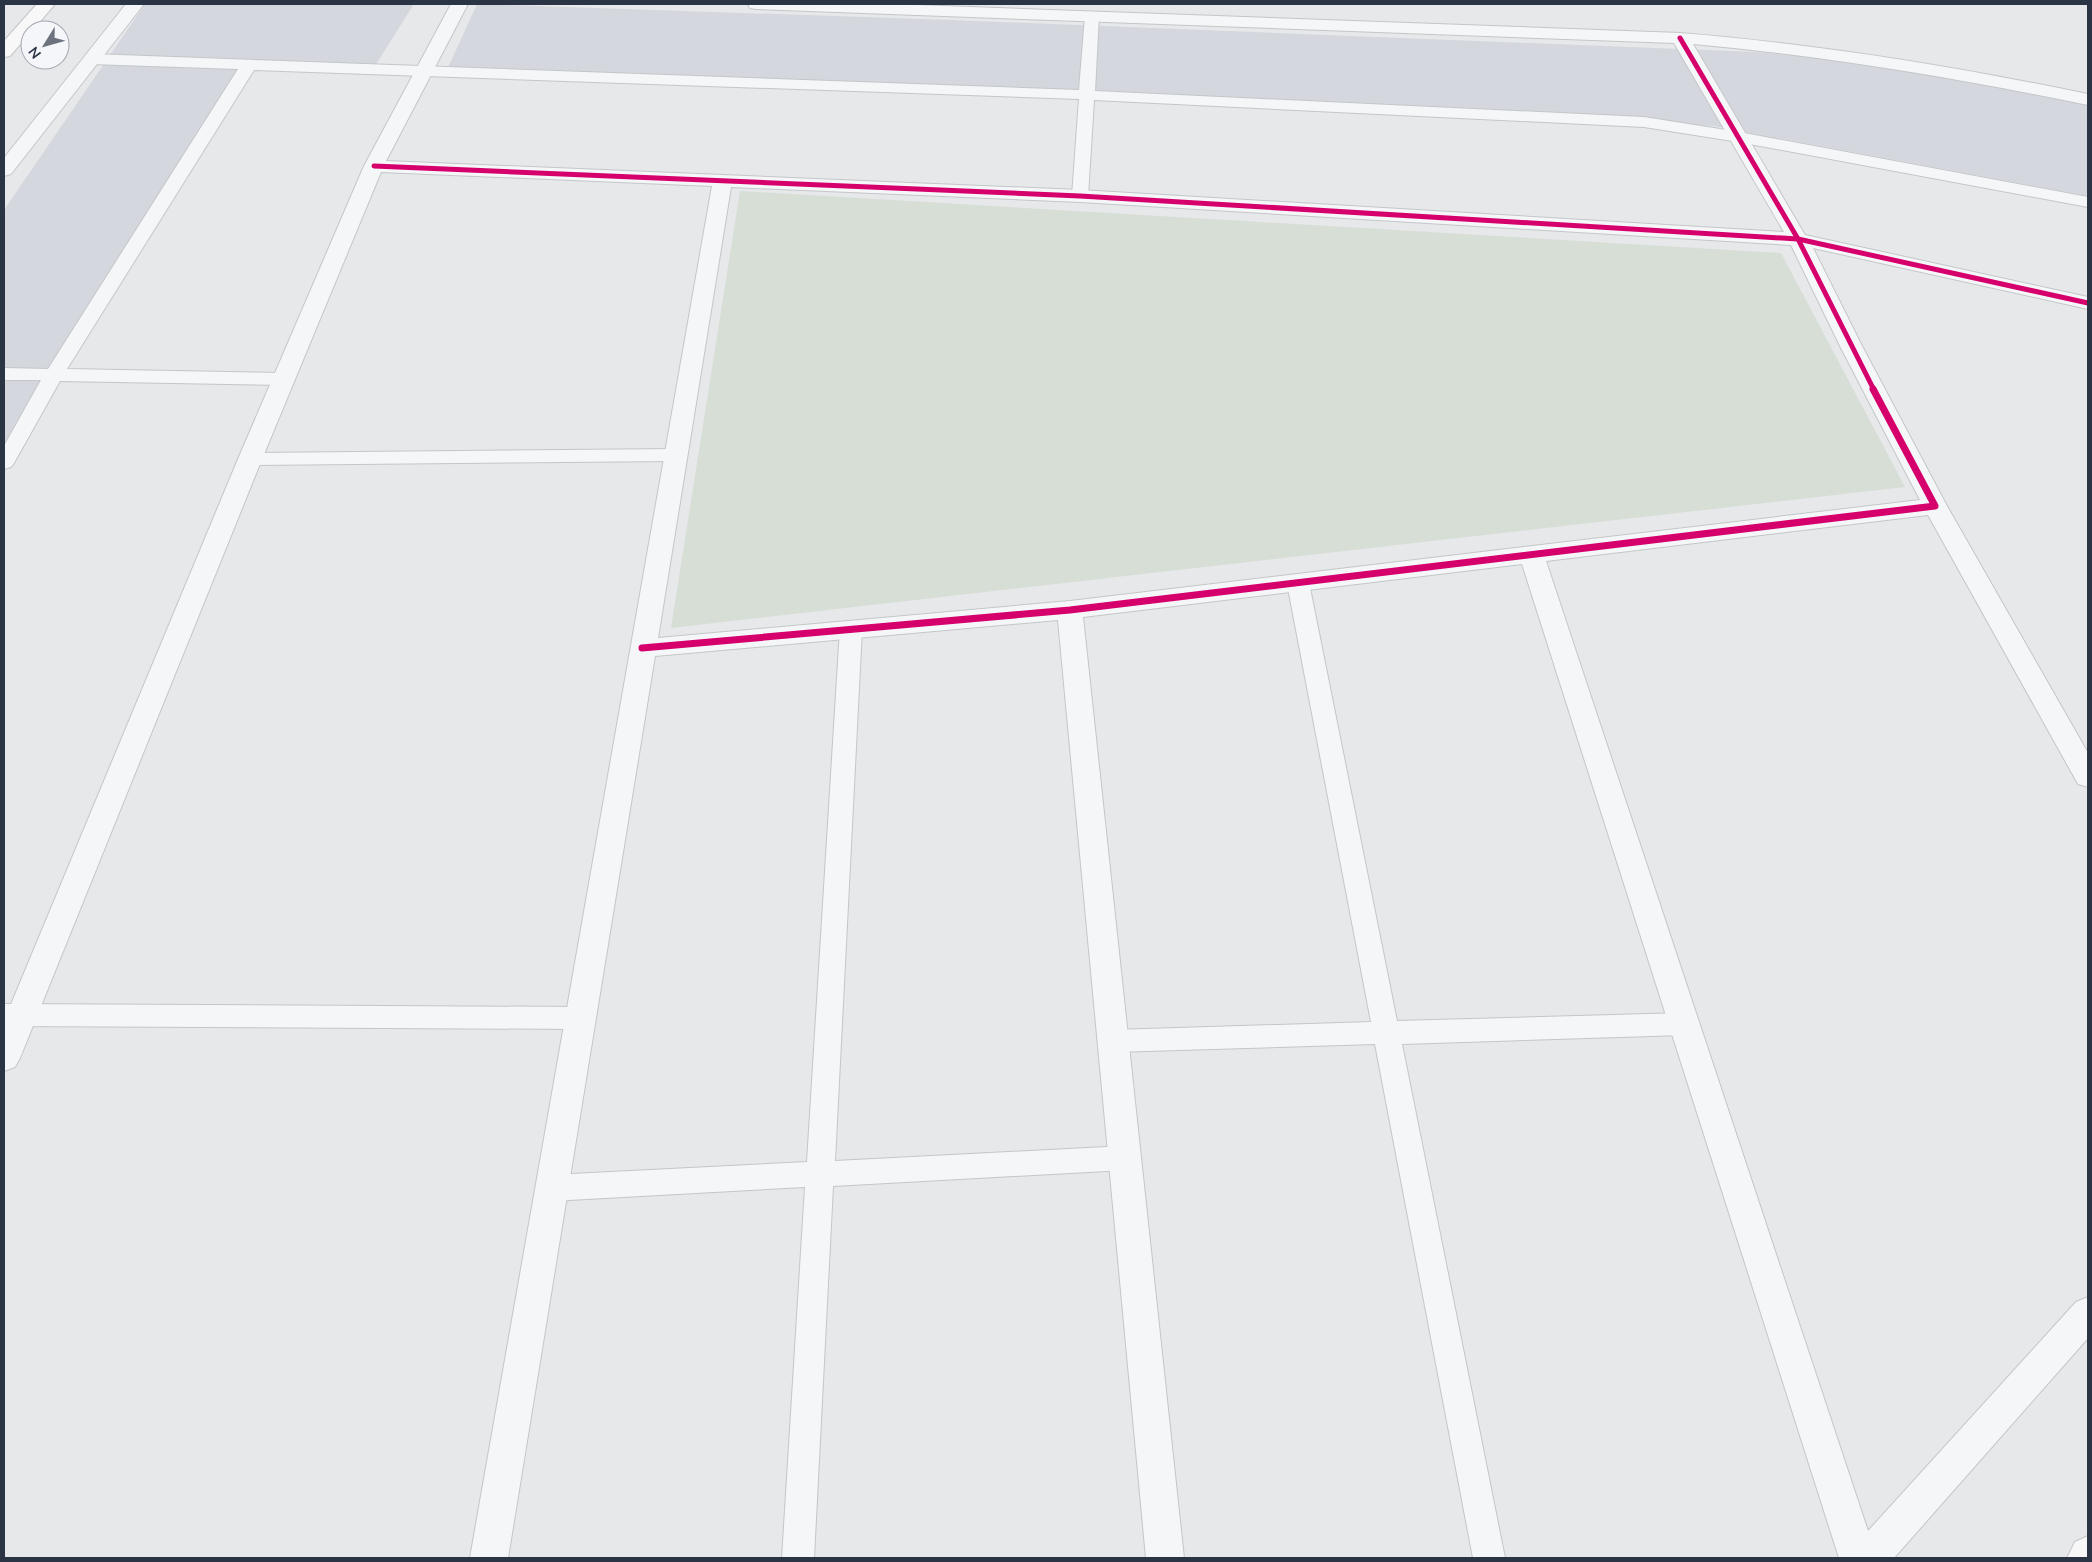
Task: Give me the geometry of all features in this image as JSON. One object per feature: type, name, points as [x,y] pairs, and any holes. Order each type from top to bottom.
[{"type":"street","points":[[4,52],[46,4]]},
{"type":"street","points":[[4,170],[135,4]]},
{"type":"street","points":[[4,1058],[13,1014],[374,166],[459,4]]},
{"type":"street","points":[[756,4],[1680,38],[1738,42],[1921,68],[2088,99]]},
{"type":"street","points":[[1680,38],[1798,239],[1851,346],[1935,506],[2088,777]]},
{"type":"street","points":[[374,166],[1080,196],[1798,239],[2088,303]]},
{"type":"street","points":[[489,1558],[722,182]]},
{"type":"street","points":[[642,648],[1070,610],[1532,556],[1935,506]]},
{"type":"street","points":[[1532,556],[1858,1558]]},
{"type":"street","points":[[1070,610],[1165,1558]]},
{"type":"street","points":[[1869,1558],[2088,1313]]},
{"type":"lane","points":[[1080,196],[1092,16]]},
{"type":"lane","points":[[91,59],[422,73],[1086,95],[1644,122],[1738,137],[2088,202]]},
{"type":"lane","points":[[4,463],[54,375],[248,66]]},
{"type":"lane","points":[[4,374],[284,379]]},
{"type":"lane","points":[[250,459],[675,455]]},
{"type":"lane","points":[[1298,584],[1490,1558]]},
{"type":"lane","points":[[798,1558],[851,629]]},
{"type":"lane","points":[[13,1014],[581,1018]]},
{"type":"lane","points":[[1113,1041],[1684,1024]]},
{"type":"lane","points":[[551,1188],[1125,1158]]},
{"type":"shaded area","points":[[145,4],[414,4],[375,66],[244,65],[50,380],[4,467],[4,210]]},
{"type":"shaded area","points":[[477,4],[951,20],[1755,52],[1885,63],[2088,105],[2088,196],[1714,126],[446,72]]},
{"type":"shaded area","points":[[740,191],[1781,253],[1905,487],[671,628]]},
{"type":"cycle path","points":[[642,648],[1070,610],[1935,506],[1851,346],[1798,239],[1680,38]]},
{"type":"cycle path","points":[[374,166],[1080,196],[1798,239],[2088,303]]}]
